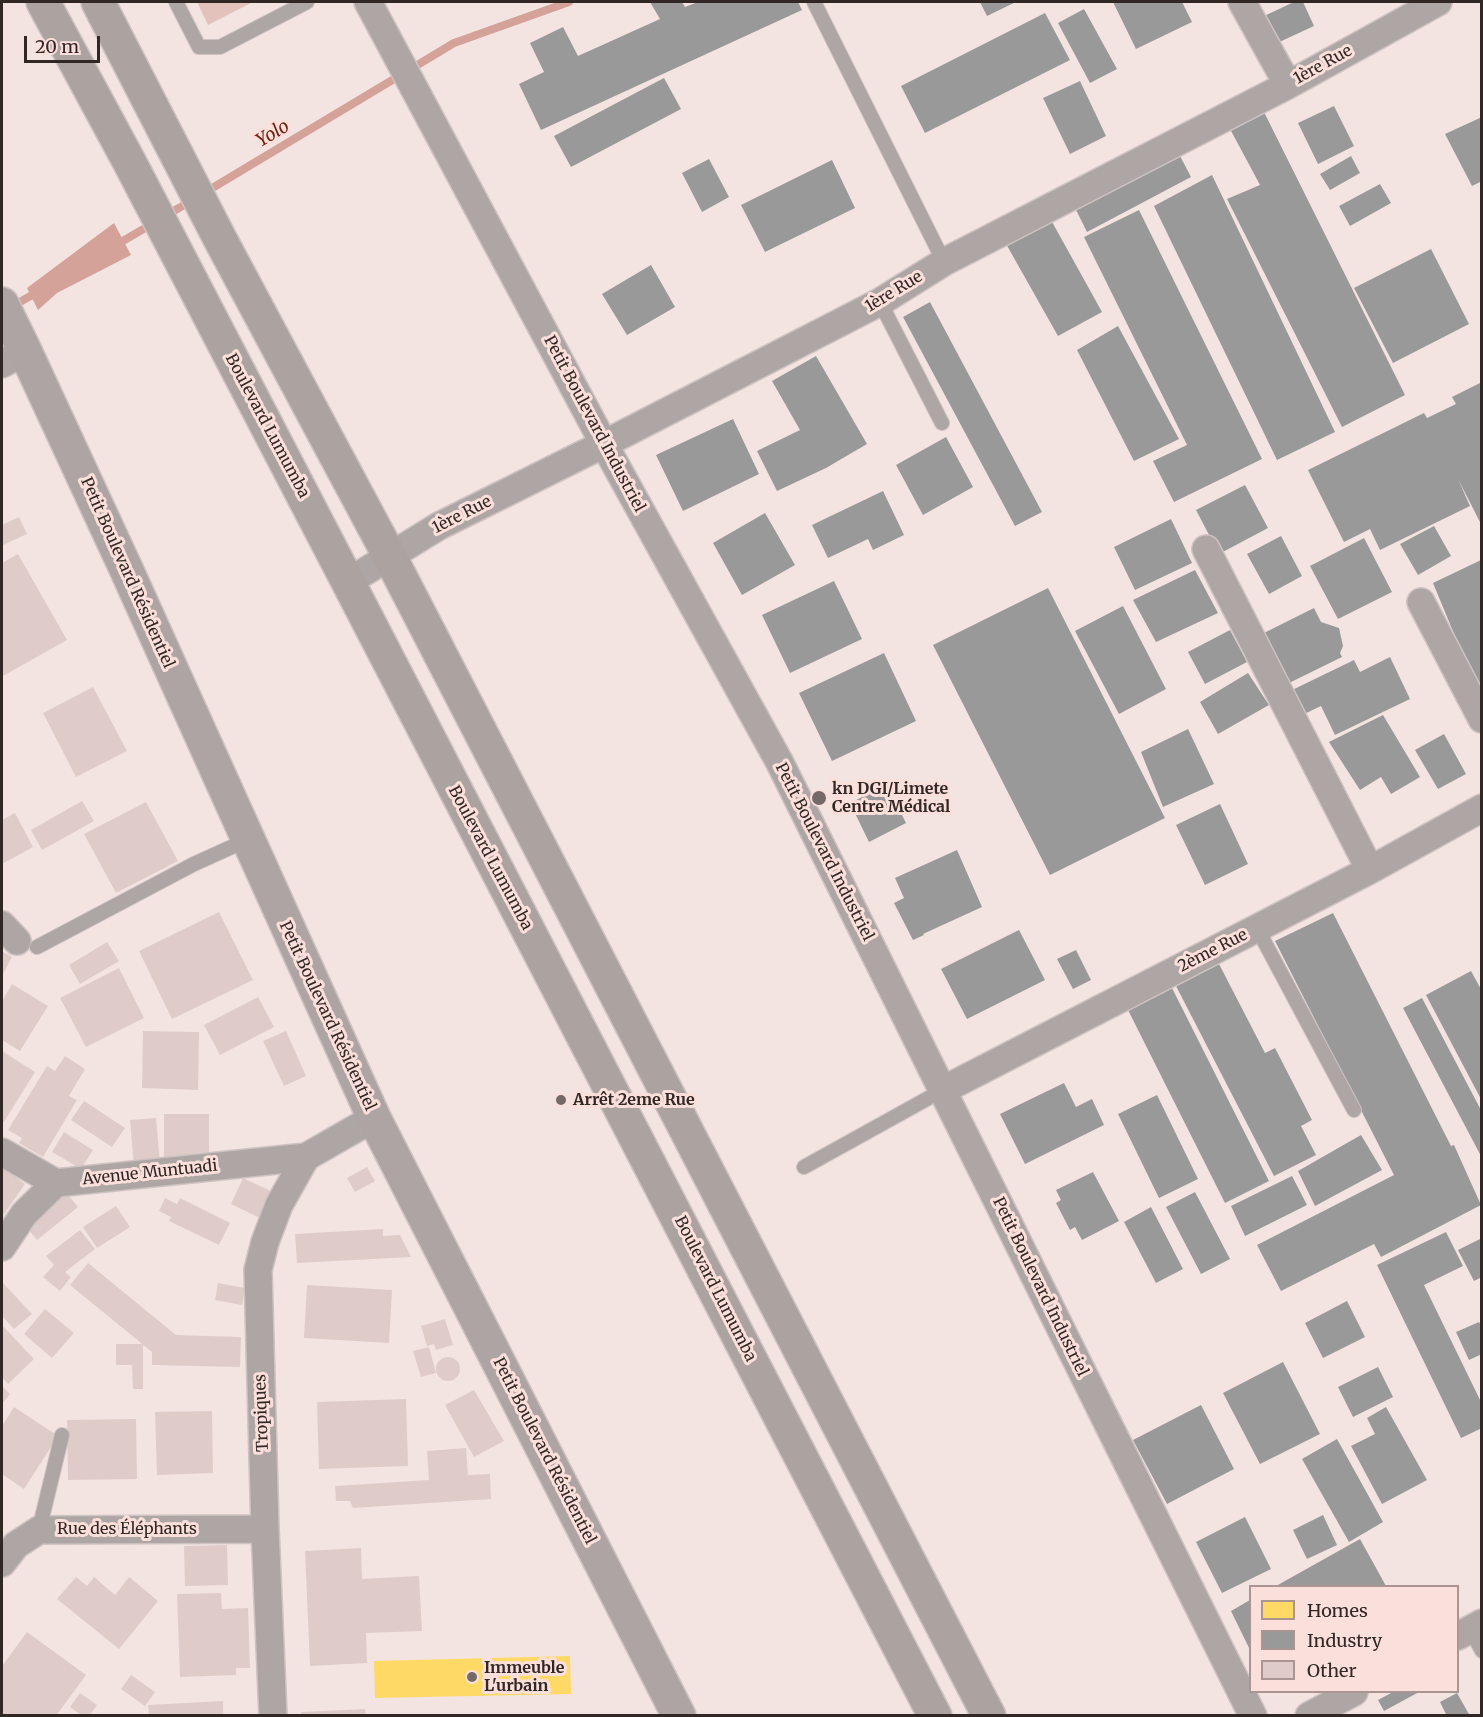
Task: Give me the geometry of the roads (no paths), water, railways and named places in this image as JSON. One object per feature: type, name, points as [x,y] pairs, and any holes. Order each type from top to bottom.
[{"type":"highway","name":"Boulevard Lumumba","points":[[43,2],[131,165],[935,1716]]},
{"type":"highway","points":[[98,2],[220,239],[389,555],[989,1716]]},
{"type":"street","name":"Petit Boulevard Industriel","points":[[368,2],[604,444],[780,763],[1253,1716]]},
{"type":"street","points":[[1242,2],[1288,85]]},
{"type":"street","name":"1ère Rue","points":[[348,582],[439,526],[880,302],[944,262],[1288,85],[1438,2]]},
{"type":"street","name":"Petit Boulevard Résidentiel","points":[[2,304],[15,351],[127,571],[374,1118],[679,1716]]},
{"type":"street","points":[[1206,549],[1370,870]]},
{"type":"street","points":[[1421,602],[1482,719]]},
{"type":"street","name":"2ème Rue","points":[[943,1090],[1370,870],[1482,808]]},
{"type":"street","points":[[306,1157],[374,1118]]},
{"type":"street","points":[[2,1152],[56,1183],[24,1214],[2,1247]]},
{"type":"street","name":"Avenue Muntuadi","points":[[56,1183],[306,1157]]},
{"type":"street","name":"Tropiques","points":[[273,1716],[258,1270],[265,1242],[279,1205],[306,1157]]},
{"type":"street","name":"Rue des Éléphants","points":[[2,1563],[16,1545],[39,1530],[265,1529]]},
{"type":"street","points":[[1309,1716],[1352,1693]]},
{"type":"lane","points":[[176,2],[199,47],[220,47],[307,2]]},
{"type":"lane","points":[[814,2],[944,262]]},
{"type":"lane","points":[[880,302],[942,423]]},
{"type":"lane","points":[[19,938],[247,840]]},
{"type":"lane","points":[[1257,928],[1354,1110]]},
{"type":"lane","points":[[804,1167],[943,1090]]},
{"type":"lane","points":[[39,1530],[62,1435]]},
{"type":"waterway","name":"Yolo","points":[[204,193],[454,43],[569,2]]},
{"type":"waterway","name":"Yolo","points":[[165,216],[191,201]]},
{"type":"waterway","name":"Yolo","points":[[116,245],[152,224]]},
{"type":"waterway","name":"Yolo","points":[[13,306],[39,291]]},
{"type":"place","name":"kn DGI/Limete Centre Médical","points":[[819,798]]},
{"type":"place","name":"Arrêt 2eme Rue","points":[[561,1100]]},
{"type":"place","name":"Immeuble L'urbain","points":[[472,1677]]}]
